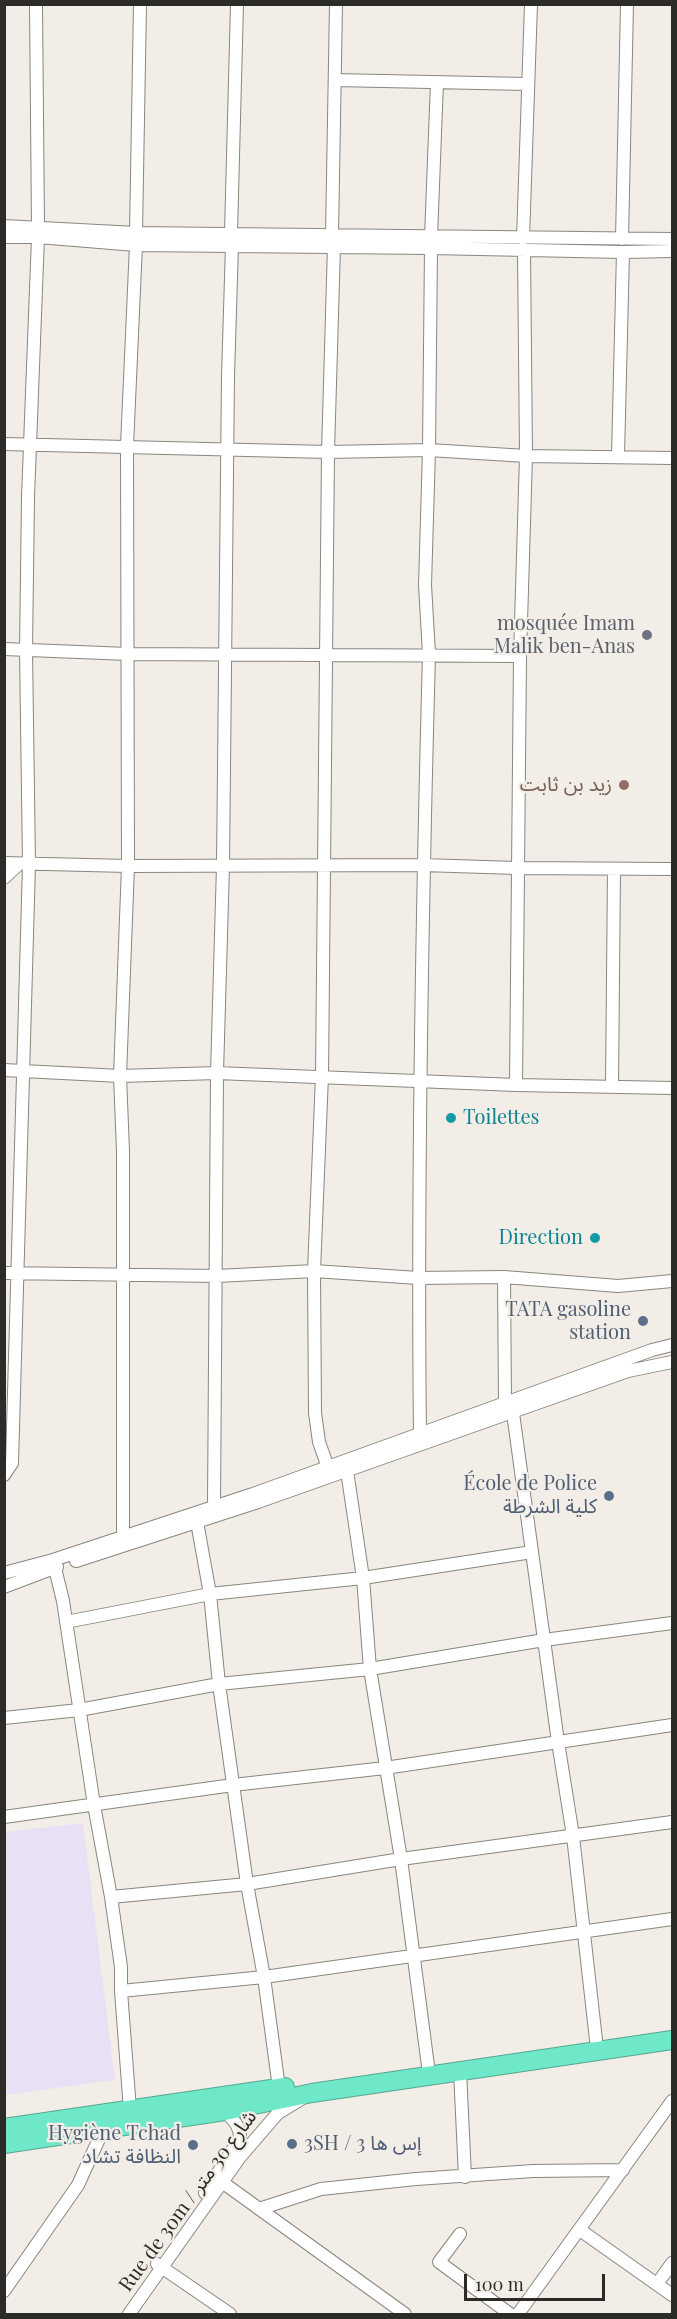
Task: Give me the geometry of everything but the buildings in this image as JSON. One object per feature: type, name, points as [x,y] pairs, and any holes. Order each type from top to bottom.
[{"type":"highway","points":[[4,2128],[672,2028]]},
{"type":"highway","points":[[4,2144],[225,2111],[312,2093],[672,2040]]},
{"type":"street","points":[[4,1475],[12,1462],[24,1071],[26,650],[30,445],[38,232],[36,4]]},
{"type":"street","points":[[123,1536],[123,1151],[120,1076],[128,866],[127,446],[136,239],[140,4]]},
{"type":"street","points":[[214,1506],[217,1073],[223,866],[227,448],[237,4]]},
{"type":"street","points":[[329,1471],[319,1442],[315,1413],[314,1271],[322,1076],[328,452],[336,4]]},
{"type":"street","points":[[516,1085],[516,868],[526,456],[524,244],[531,4]]},
{"type":"street","points":[[622,239],[627,4]]},
{"type":"street","points":[[334,80],[527,84]]},
{"type":"street","points":[[420,1434],[418,1278],[420,1080],[429,654],[425,585],[431,243],[437,82]]},
{"type":"street","points":[[4,226],[38,232],[136,239],[524,244],[672,239]]},
{"type":"street","points":[[4,237],[38,232]]},
{"type":"street","points":[[524,244],[623,252],[672,251]]},
{"type":"street","points":[[618,456],[623,252]]},
{"type":"street","points":[[4,444],[328,452],[429,450],[526,456],[672,458]]},
{"type":"street","points":[[4,649],[128,654],[326,657],[429,654],[520,656]]},
{"type":"street","points":[[4,863],[128,866],[423,865],[672,869]]},
{"type":"street","points":[[4,878],[24,864]]},
{"type":"street","points":[[612,1087],[614,869]]},
{"type":"street","points":[[4,1070],[120,1076],[217,1073],[516,1085],[672,1088]]},
{"type":"street","points":[[4,1274],[217,1276],[314,1271],[418,1278],[504,1277],[618,1286],[672,1281]]},
{"type":"street","points":[[504,1277],[509,1408],[573,1836],[596,2040]]},
{"type":"street","points":[[4,1573],[53,1560],[214,1506],[346,1466],[509,1408],[672,1345]]},
{"type":"street","points":[[346,1466],[420,1434],[628,1371],[672,1362]]},
{"type":"street","points":[[346,1466],[363,1578],[370,1669],[400,1859],[428,2066]]},
{"type":"street","points":[[4,1587],[197,1522],[329,1471]]},
{"type":"street","points":[[197,1522],[210,1594],[219,1684],[233,1785],[247,1884],[264,1977],[279,2088]]},
{"type":"street","points":[[66,1622],[210,1594],[363,1578],[532,1552]]},
{"type":"street","points":[[55,1568],[66,1622],[121,1967],[130,2110]]},
{"type":"street","points":[[4,1718],[79,1710],[219,1684],[370,1669],[672,1623]]},
{"type":"street","points":[[4,1817],[233,1785],[385,1768],[672,1725]]},
{"type":"street","points":[[111,1897],[247,1884],[400,1859],[672,1822]]},
{"type":"street","points":[[121,1991],[264,1977],[672,1919]]},
{"type":"street","points":[[460,2072],[465,2177]]},
{"type":"street","name":"Rue de 30m / شارع 30 متر","points":[[129,2314],[158,2265],[278,2113],[312,2093]]},
{"type":"street","points":[[518,2314],[672,2101]]},
{"type":"street","points":[[120,2314],[158,2265],[236,2147],[240,2138],[240,2130],[237,2123],[225,2111]]},
{"type":"street","points":[[4,2291],[78,2185],[103,2130]]},
{"type":"street","points":[[259,2209],[321,2188],[533,2171],[623,2170]]},
{"type":"street","points":[[222,2182],[405,2314]]},
{"type":"street","points":[[580,2230],[672,2295]]},
{"type":"street","points":[[460,2234],[439,2262],[510,2314]]},
{"type":"street","points":[[657,2284],[672,2263]]},
{"type":"street","points":[[158,2265],[230,2314]]},
{"type":"shaded area","points":[[83,1823],[115,2080],[5,2095],[5,1832]]},
{"type":"place","name":"mosquée Imam Malik ben-Anas","points":[[647,635]]},
{"type":"place","name":"زيد بن ثابت","points":[[624,785]]},
{"type":"place","name":"Toilettes","points":[[451,1118]]},
{"type":"place","name":"Direction","points":[[595,1238]]},
{"type":"place","name":"TATA gasoline station","points":[[643,1321]]},
{"type":"place","name":"École de Police كلية الشرطة","points":[[609,1496]]},
{"type":"place","name":"3SH / 3 إس ها","points":[[292,2144]]},
{"type":"place","name":"Hygiène Tchad النظافة تشاد","points":[[193,2145]]}]
